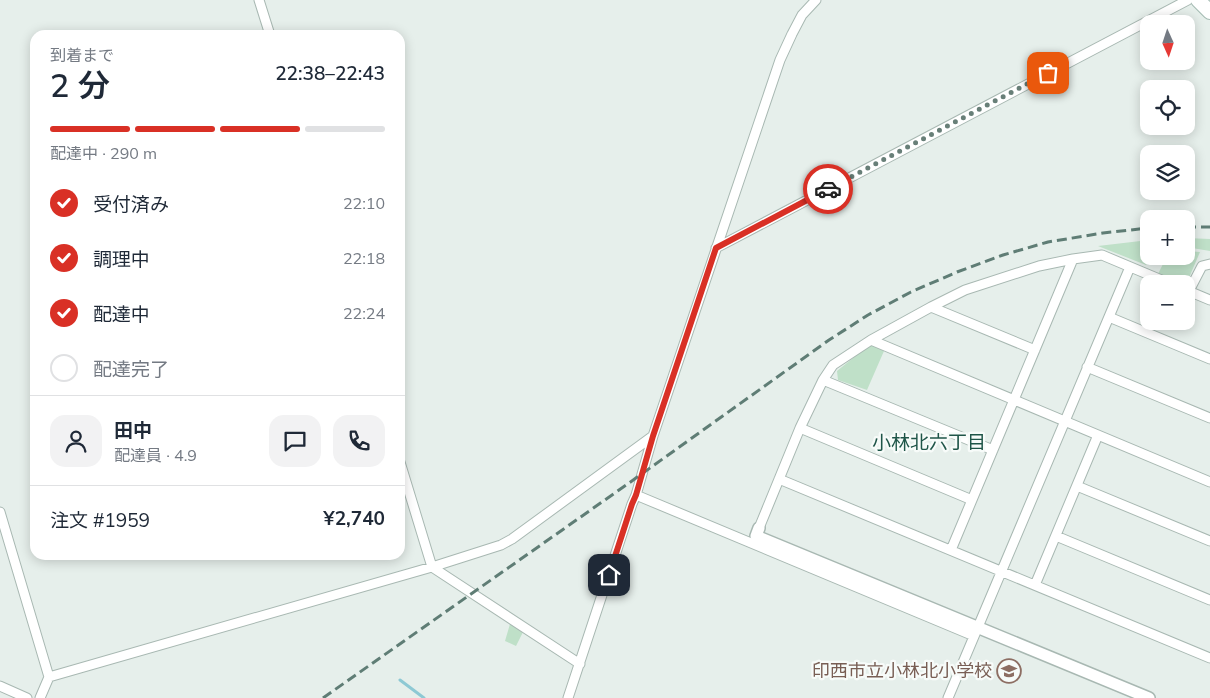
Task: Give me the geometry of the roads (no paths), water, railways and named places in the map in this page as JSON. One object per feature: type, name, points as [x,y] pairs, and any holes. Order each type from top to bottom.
[{"type":"main road","points":[[1198,0],[1210,12]]},
{"type":"street","points":[[259,0],[268,30]]},
{"type":"street","points":[[568,698],[636,495],[653,436],[780,60],[802,15],[816,0]]},
{"type":"street","points":[[716,248],[1188,0]]},
{"type":"street","points":[[976,632],[756,536],[800,428],[823,380],[833,365],[871,340],[931,307],[965,290],[1039,266],[1102,255],[1149,275]]},
{"type":"street","points":[[951,550],[1073,259]]},
{"type":"street","points":[[1195,278],[1202,266],[1210,264]]},
{"type":"street","points":[[948,698],[1130,267]]},
{"type":"street","points":[[1195,294],[1210,300]]},
{"type":"street","points":[[931,307],[1035,350]]},
{"type":"street","points":[[1109,317],[1210,359]]},
{"type":"street","points":[[871,340],[1210,482]]},
{"type":"street","points":[[1087,367],[1210,418]]},
{"type":"street","points":[[823,380],[993,450]]},
{"type":"street","points":[[800,428],[972,500]]},
{"type":"street","points":[[1035,586],[1098,435]]},
{"type":"street","points":[[49,677],[432,567],[501,544],[512,539],[653,436]]},
{"type":"street","points":[[405,478],[432,567],[580,664]]},
{"type":"street","points":[[780,479],[1210,658]]},
{"type":"street","points":[[1077,486],[1210,541]]},
{"type":"street","points":[[636,495],[976,632],[1149,698]]},
{"type":"street","points":[[0,512],[49,677],[40,698]]},
{"type":"street","points":[[1056,536],[1210,600]]},
{"type":"street","points":[[0,686],[26,698]]},
{"type":"waterway","points":[[400,680],[424,698]]},
{"type":"railway","points":[[1195,227],[1210,227]]},
{"type":"railway","points":[[323,698],[829,340],[868,315],[911,292],[1003,255],[1048,242],[1140,229]]},
{"type":"place","name":"印西市立小林北小学校","points":[[1009,671]]},
{"type":"district","name":"小林北六丁目","points":[[929,442]]}]
